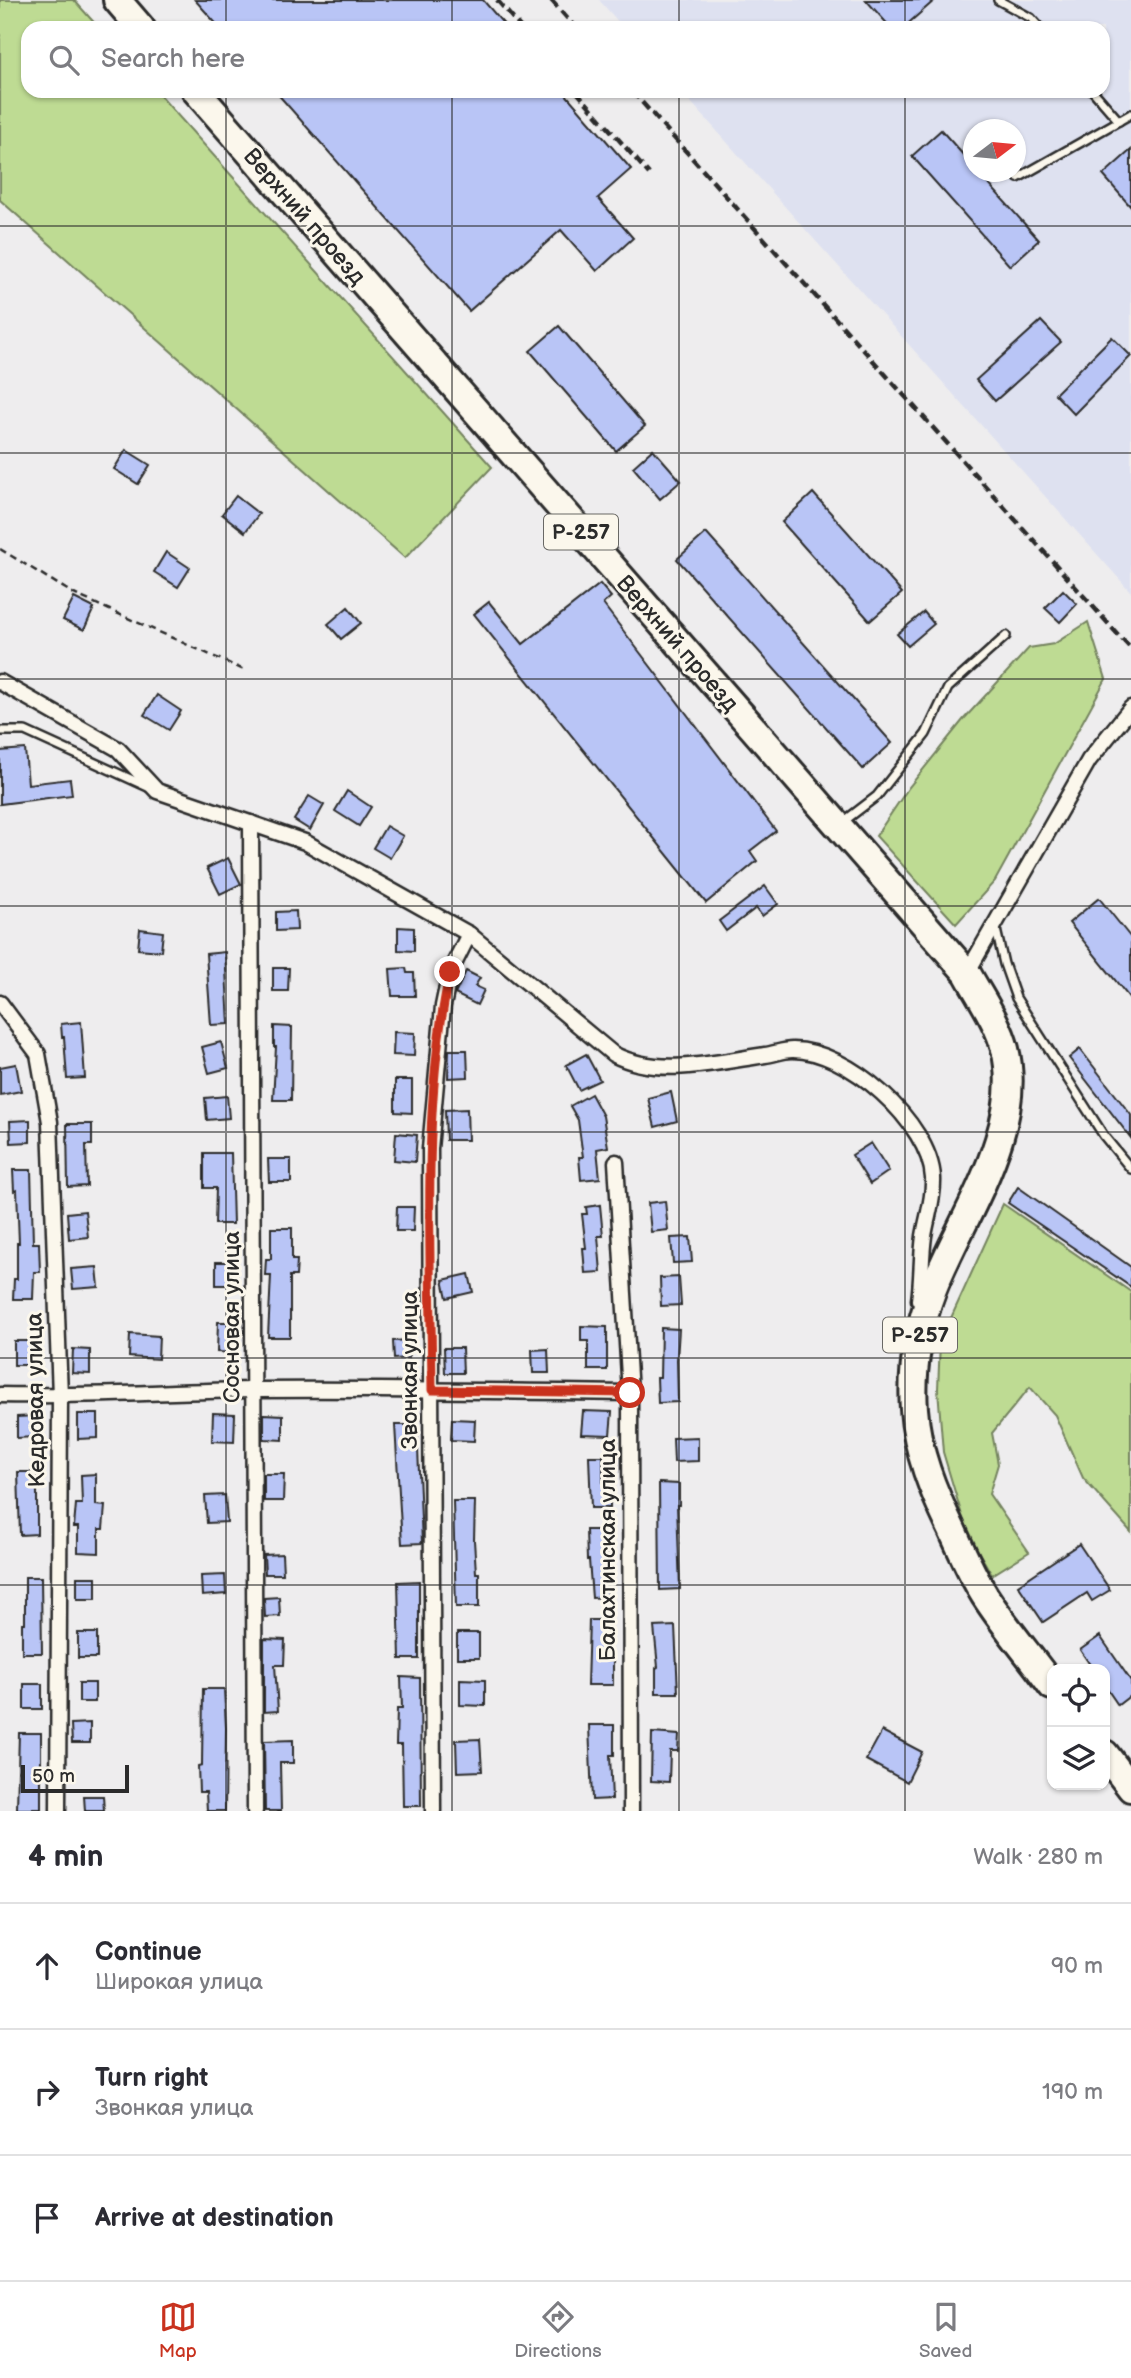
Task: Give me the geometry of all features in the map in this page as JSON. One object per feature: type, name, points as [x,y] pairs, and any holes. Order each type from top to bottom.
[{"type":"highway","points":[[117,0],[135,21]]},
{"type":"highway","name":"Верхний проезд","points":[[202,98],[967,973]]},
{"type":"highway","name":"Р-257","points":[[967,973],[996,1025],[1005,1050],[1008,1090],[1006,1111],[992,1158],[933,1289],[925,1317],[914,1384],[914,1409],[918,1441],[928,1477],[967,1564],[985,1596],[1047,1678]]},
{"type":"highway","points":[[1110,1761],[1131,1788]]},
{"type":"street","points":[[0,682],[118,749],[157,791]]},
{"type":"street","points":[[967,973],[1089,760],[1131,708]]},
{"type":"street","points":[[251,823],[306,842],[469,934],[613,1054],[625,1061],[691,1067],[792,1050],[840,1063],[859,1075],[882,1094],[917,1132],[928,1153],[933,1176],[933,1199],[921,1258],[918,1309],[925,1317]]},
{"type":"street","name":"Сосновая улица","points":[[251,823],[255,1811]]},
{"type":"street","name":"Звонкая улица","points":[[432,1811],[430,1149],[443,1006],[450,972],[469,934]]},
{"type":"street","name":"Кедровая улица","points":[[0,1003],[38,1054],[50,1122],[60,1396],[58,1811]]},
{"type":"street","name":"Балахтинская улица","points":[[615,1163],[630,1393],[631,1811]]},
{"type":"street","points":[[0,1395],[60,1396],[254,1390],[630,1393]]},
{"type":"lane","points":[[998,0],[1034,21]]},
{"type":"lane","points":[[1099,98],[1119,121]]},
{"type":"lane","points":[[1026,173],[1131,114]]},
{"type":"lane","points":[[839,825],[877,796],[926,733],[948,688],[1006,636]]},
{"type":"lane","points":[[0,731],[25,731],[157,791],[251,823]]},
{"type":"lane","points":[[995,924],[1004,964],[1016,998],[1104,1136],[1131,1169]]},
{"type":"path","points":[[0,549],[74,594],[244,670]]},
{"type":"shaded area","points":[[599,0],[1131,0],[1131,592],[687,98],[1110,98],[1110,21],[618,21]]},
{"type":"green space","points":[[0,0],[74,0],[93,21],[21,21],[21,98],[162,98],[492,467],[405,558],[0,200]]},
{"type":"green space","points":[[1088,622],[1106,679],[995,881],[956,924],[876,836],[909,787],[963,720],[1029,648],[1054,644]]},
{"type":"green space","points":[[1003,1204],[1131,1292],[1131,1532],[1083,1478],[1055,1415],[1030,1387],[992,1433],[998,1464],[989,1494],[1029,1552],[992,1575],[967,1532],[943,1452],[938,1389],[940,1342]]},
{"type":"building","points":[[195,0],[483,0],[501,21],[214,21]]},
{"type":"building","points":[[866,0],[935,0],[911,21],[885,21]]},
{"type":"building","points":[[281,98],[569,98],[631,169],[598,198],[633,238],[597,271],[561,230],[469,311]]},
{"type":"building","points":[[941,130],[963,155],[963,182],[987,182],[1039,240],[1010,266],[912,156]]},
{"type":"building","points":[[1131,150],[1131,207],[1103,175]]},
{"type":"building","points":[[1041,321],[1061,342],[995,401],[976,380]]},
{"type":"building","points":[[559,326],[645,426],[616,451],[530,351]]},
{"type":"building","points":[[1112,337],[1131,356],[1074,414],[1055,394]]},
{"type":"building","points":[[653,449],[681,481],[660,499],[633,467]]},
{"type":"building","points":[[126,450],[150,465],[138,484],[114,469]]},
{"type":"building","points":[[813,493],[902,593],[870,621],[782,522]]},
{"type":"building","points":[[236,496],[259,514],[245,532],[222,514]]},
{"type":"building","points":[[706,533],[892,743],[863,769],[677,559]]},
{"type":"building","points":[[166,552],[190,568],[178,587],[154,572]]},
{"type":"building","points":[[600,584],[611,597],[603,604],[776,831],[750,851],[757,861],[706,903],[474,614],[489,602],[523,644]]},
{"type":"building","points":[[1063,590],[1077,604],[1060,622],[1045,608]]},
{"type":"building","points":[[74,598],[94,608],[84,630],[63,620]]},
{"type":"building","points":[[348,607],[361,623],[341,639],[328,624]]},
{"type":"building","points":[[924,612],[934,624],[908,646],[897,634]]},
{"type":"building","points":[[157,695],[181,711],[169,730],[144,715]]},
{"type":"building","points":[[25,749],[28,784],[70,779],[72,795],[0,804],[0,751]]},
{"type":"building","points":[[347,791],[371,807],[359,826],[335,811]]},
{"type":"building","points":[[309,796],[324,805],[310,830],[294,820]]},
{"type":"building","points":[[386,826],[403,836],[390,858],[373,848]]},
{"type":"building","points":[[228,858],[241,884],[220,894],[207,868]]},
{"type":"building","points":[[765,886],[778,904],[762,916],[756,908],[726,931],[719,921]]},
{"type":"building","points":[[1099,898],[1131,938],[1131,1000],[1069,923]]},
{"type":"building","points":[[296,911],[297,930],[276,931],[276,912]]},
{"type":"building","points":[[398,927],[414,928],[414,951],[398,950]]},
{"type":"building","points":[[140,929],[163,932],[161,951],[138,949]]},
{"type":"building","points":[[225,952],[229,1024],[211,1025],[206,954]]},
{"type":"building","points":[[273,968],[289,968],[288,991],[273,991]]},
{"type":"building","points":[[406,968],[407,973],[414,973],[415,996],[392,996],[390,969]]},
{"type":"building","points":[[466,971],[480,978],[475,986],[484,990],[477,1005],[455,994]]},
{"type":"building","points":[[81,1022],[85,1078],[67,1079],[61,1024]]},
{"type":"building","points":[[274,1026],[292,1027],[291,1100],[273,1100],[276,1047]]},
{"type":"building","points":[[394,1032],[415,1033],[414,1056],[393,1055]]},
{"type":"building","points":[[221,1042],[228,1068],[209,1073],[202,1047]]},
{"type":"building","points":[[1080,1049],[1131,1115],[1131,1138],[1069,1058]]},
{"type":"building","points":[[449,1050],[467,1050],[468,1077],[448,1078]]},
{"type":"building","points":[[586,1054],[600,1080],[579,1090],[566,1065]]},
{"type":"building","points":[[16,1064],[21,1091],[0,1095],[0,1067]]},
{"type":"building","points":[[395,1080],[412,1080],[412,1113],[395,1112]]},
{"type":"building","points":[[671,1092],[677,1121],[655,1127],[648,1098]]},
{"type":"building","points":[[591,1094],[603,1116],[608,1147],[597,1149],[600,1178],[581,1180],[579,1157],[583,1157],[578,1120],[570,1106]]},
{"type":"building","points":[[227,1096],[229,1118],[207,1120],[205,1098]]},
{"type":"building","points":[[467,1109],[468,1140],[446,1140],[445,1110]]},
{"type":"building","points":[[30,1120],[30,1142],[11,1143],[10,1121]]},
{"type":"building","points":[[67,1124],[92,1124],[92,1145],[86,1145],[87,1186],[68,1187]]},
{"type":"building","points":[[396,1133],[417,1135],[415,1162],[394,1160]]},
{"type":"building","points":[[871,1143],[889,1171],[870,1184],[852,1155]]},
{"type":"building","points":[[204,1153],[231,1153],[233,1224],[215,1224],[216,1188],[204,1188]]},
{"type":"building","points":[[268,1159],[291,1159],[291,1182],[269,1182]]},
{"type":"building","points":[[13,1170],[31,1170],[33,1243],[39,1243],[40,1272],[34,1272],[33,1299],[13,1299],[19,1243],[17,1190],[14,1191]]},
{"type":"building","points":[[1018,1187],[1131,1267],[1131,1287],[1008,1203]]},
{"type":"building","points":[[665,1201],[668,1230],[651,1232],[648,1203]]},
{"type":"building","points":[[600,1205],[603,1236],[598,1236],[601,1272],[585,1273],[583,1248],[586,1248],[582,1214],[587,1214],[586,1207]]},
{"type":"building","points":[[397,1207],[414,1207],[413,1231],[396,1231]]},
{"type":"building","points":[[85,1211],[88,1237],[69,1239],[67,1213]]},
{"type":"building","points":[[271,1228],[292,1228],[292,1260],[297,1260],[296,1276],[290,1276],[290,1337],[268,1337],[271,1275],[265,1275],[266,1259],[271,1259]]},
{"type":"building","points":[[690,1237],[692,1262],[673,1263],[671,1238]]},
{"type":"building","points":[[216,1262],[237,1262],[237,1285],[216,1285]]},
{"type":"building","points":[[97,1267],[99,1287],[73,1289],[71,1269]]},
{"type":"building","points":[[469,1274],[473,1292],[447,1298],[443,1280]]},
{"type":"building","points":[[679,1277],[681,1305],[661,1306],[660,1278]]},
{"type":"building","points":[[218,1322],[237,1322],[236,1353],[217,1352]]},
{"type":"building","points":[[581,1326],[607,1327],[607,1370],[588,1370],[588,1341],[581,1341]]},
{"type":"building","points":[[661,1328],[679,1329],[678,1402],[658,1403]]},
{"type":"building","points":[[130,1334],[159,1336],[158,1359],[129,1357]]},
{"type":"building","points":[[408,1340],[409,1358],[394,1359],[393,1341]]},
{"type":"building","points":[[14,1341],[31,1341],[31,1365],[14,1365]]},
{"type":"building","points":[[444,1348],[462,1348],[463,1373],[445,1373]]},
{"type":"building","points":[[73,1349],[90,1350],[90,1374],[72,1373]]},
{"type":"building","points":[[548,1349],[549,1373],[533,1373],[532,1350]]},
{"type":"building","points":[[583,1411],[612,1412],[610,1435],[581,1434]]},
{"type":"building","points":[[213,1413],[235,1414],[234,1442],[212,1441]]},
{"type":"building","points":[[78,1414],[98,1414],[98,1438],[78,1439]]},
{"type":"building","points":[[264,1414],[283,1415],[283,1440],[264,1439]]},
{"type":"building","points":[[35,1416],[35,1437],[17,1438],[17,1417]]},
{"type":"building","points":[[452,1419],[475,1420],[474,1441],[451,1440]]},
{"type":"building","points":[[395,1425],[417,1425],[422,1543],[402,1544]]},
{"type":"building","points":[[698,1437],[698,1461],[674,1462],[673,1438]]},
{"type":"building","points":[[589,1456],[603,1456],[603,1482],[610,1482],[610,1508],[591,1508]]},
{"type":"building","points":[[18,1472],[37,1472],[37,1534],[20,1535]]},
{"type":"building","points":[[96,1474],[96,1505],[105,1506],[103,1529],[99,1529],[99,1553],[78,1552],[78,1527],[74,1527],[76,1504],[82,1504],[81,1475]]},
{"type":"building","points":[[264,1474],[284,1474],[283,1501],[264,1501]]},
{"type":"building","points":[[659,1483],[679,1484],[677,1505],[680,1589],[660,1590]]},
{"type":"building","points":[[225,1495],[227,1522],[207,1523],[205,1496]]},
{"type":"building","points":[[453,1501],[475,1501],[474,1540],[476,1573],[479,1573],[479,1607],[456,1607]]},
{"type":"building","points":[[586,1530],[607,1530],[608,1559],[605,1559],[608,1597],[592,1598]]},
{"type":"building","points":[[1079,1544],[1110,1590],[1092,1601],[1087,1593],[1043,1622],[1018,1585]]},
{"type":"building","points":[[282,1554],[283,1574],[265,1574],[264,1555]]},
{"type":"building","points":[[225,1575],[226,1594],[202,1596],[201,1576]]},
{"type":"building","points":[[25,1577],[41,1577],[42,1653],[22,1653]]},
{"type":"building","points":[[77,1577],[96,1577],[96,1599],[77,1599]]},
{"type":"building","points":[[419,1581],[419,1659],[400,1659],[398,1582]]},
{"type":"building","points":[[279,1597],[280,1616],[265,1617],[264,1598]]},
{"type":"building","points":[[589,1620],[610,1620],[608,1661],[613,1661],[613,1685],[587,1685]]},
{"type":"building","points":[[675,1626],[678,1693],[656,1693],[658,1667],[654,1627]]},
{"type":"building","points":[[78,1633],[97,1633],[97,1658],[78,1658]]},
{"type":"building","points":[[457,1633],[479,1633],[479,1658],[457,1658]]},
{"type":"building","points":[[1100,1636],[1131,1681],[1131,1695],[1118,1705],[1110,1693],[1110,1664],[1090,1664],[1080,1650]]},
{"type":"building","points":[[264,1639],[285,1640],[284,1665],[275,1665],[278,1711],[264,1712]]},
{"type":"building","points":[[401,1677],[420,1678],[421,1806],[403,1806],[402,1745],[396,1745],[397,1709],[402,1709]]},
{"type":"building","points":[[460,1679],[485,1680],[485,1706],[460,1705]]},
{"type":"building","points":[[79,1683],[95,1683],[95,1702],[79,1702]]},
{"type":"building","points":[[24,1684],[42,1684],[42,1709],[24,1709]]},
{"type":"building","points":[[203,1689],[224,1689],[225,1811],[207,1811],[206,1792],[199,1792]]},
{"type":"building","points":[[90,1723],[90,1743],[72,1743],[71,1724]]},
{"type":"building","points":[[589,1725],[614,1725],[614,1755],[610,1755],[612,1799],[592,1800]]},
{"type":"building","points":[[882,1731],[922,1752],[907,1782],[866,1760]]},
{"type":"building","points":[[19,1733],[41,1733],[41,1809],[17,1809]]},
{"type":"building","points":[[652,1733],[679,1735],[678,1751],[670,1751],[669,1782],[651,1781]]},
{"type":"building","points":[[480,1739],[482,1771],[457,1772],[456,1740]]},
{"type":"building","points":[[293,1740],[293,1763],[280,1763],[281,1811],[265,1811],[264,1741]]},
{"type":"building","points":[[84,1796],[103,1796],[104,1811],[85,1811]]},
{"type":"railway","points":[[497,0],[515,21]]},
{"type":"railway","points":[[551,0],[570,21]]},
{"type":"railway","points":[[582,98],[649,174]]},
{"type":"railway","points":[[638,98],[1131,649]]},
{"type":"route","points":[[450,972],[443,1006],[430,1149],[432,1390],[630,1393]]}]
